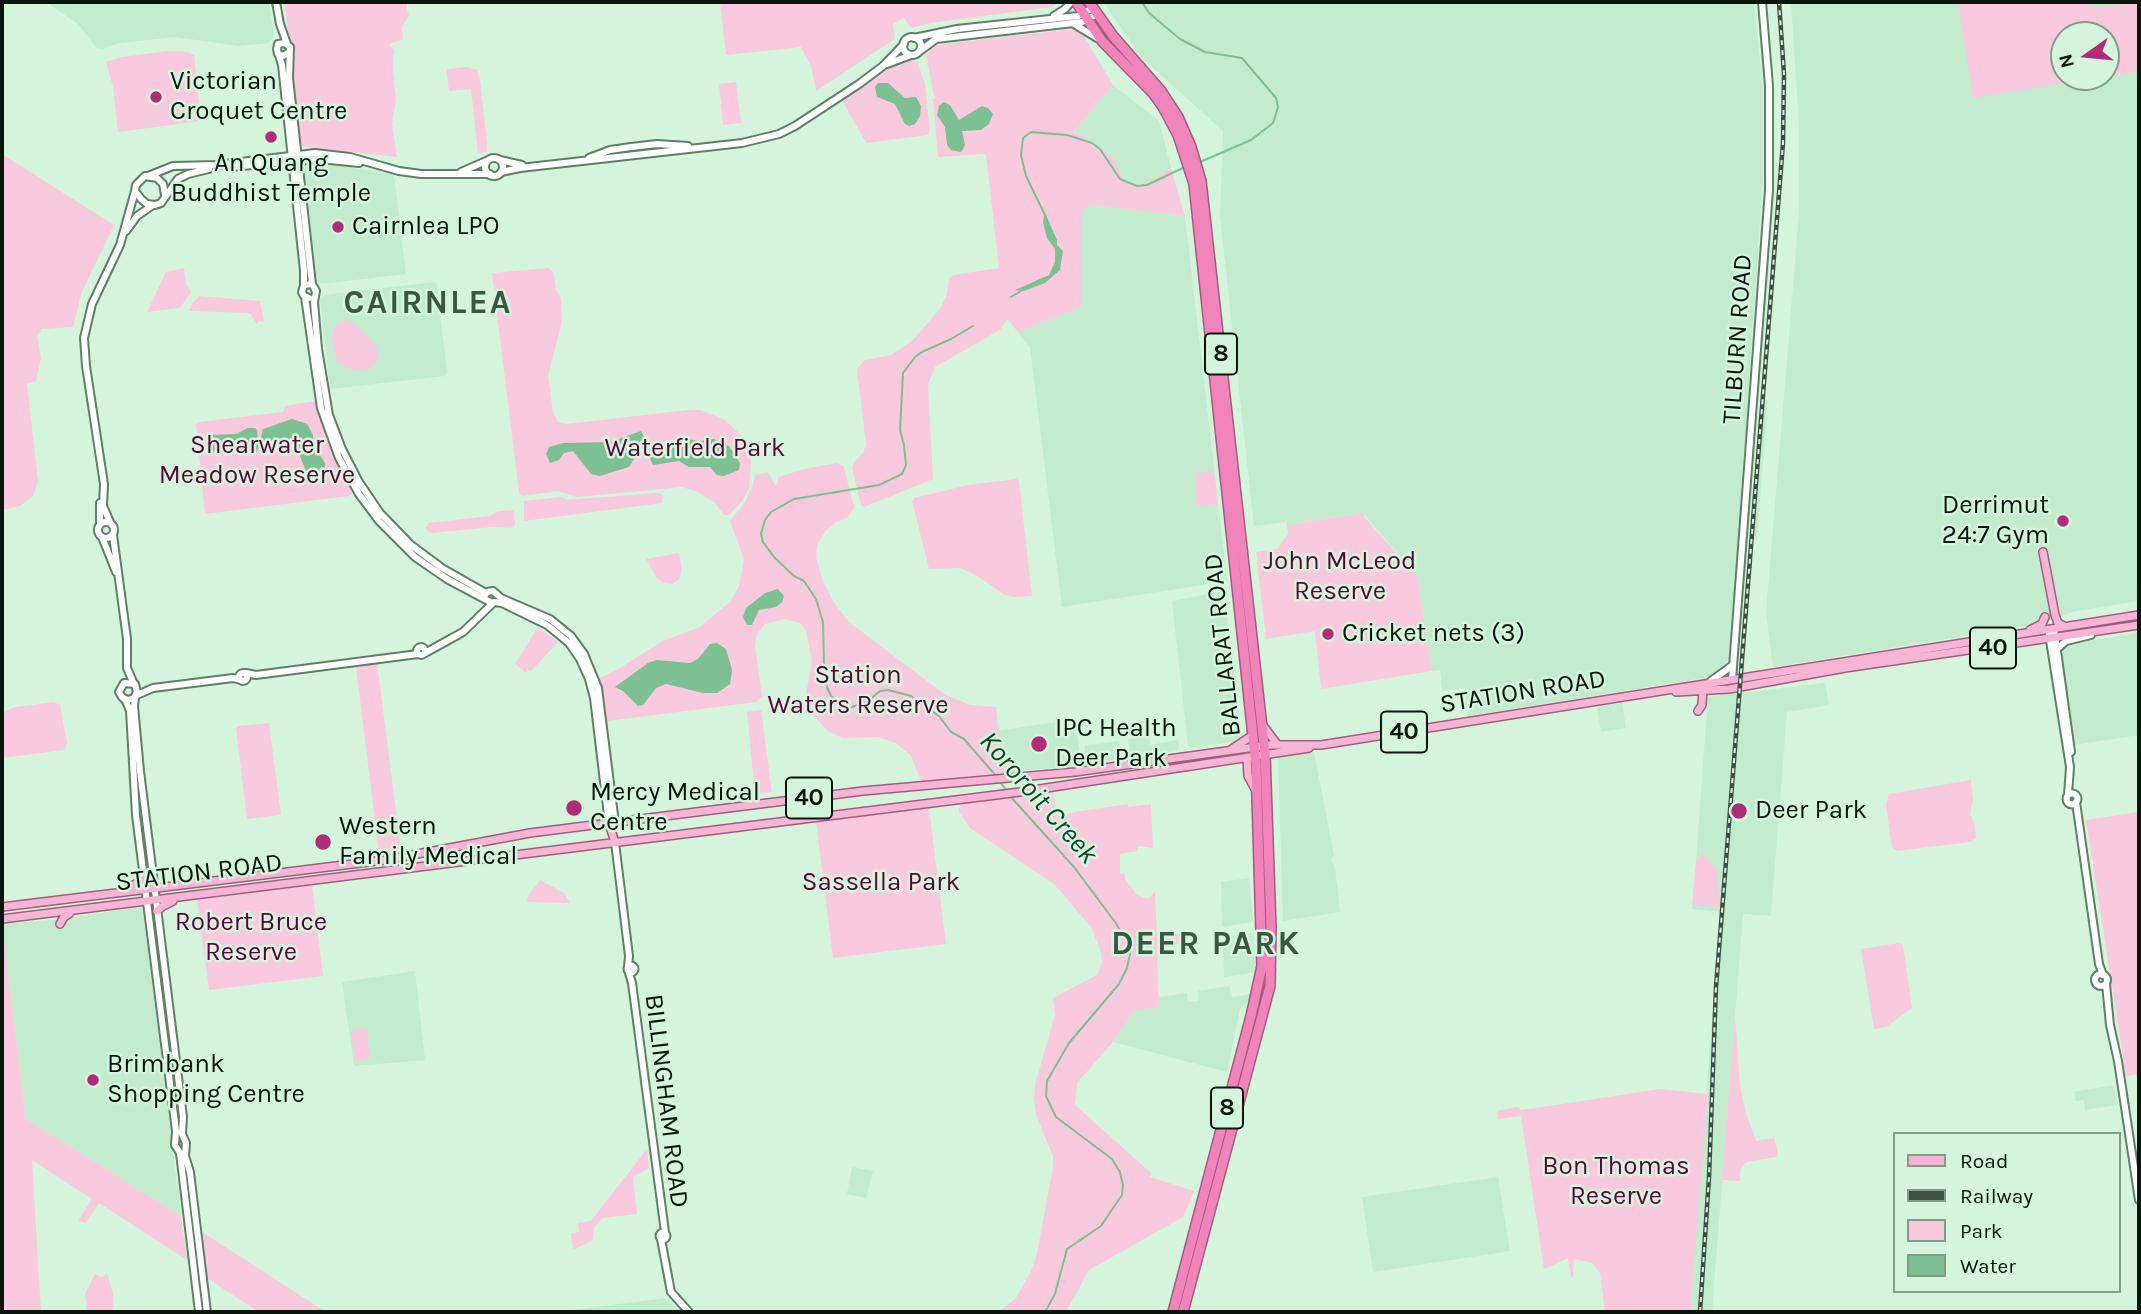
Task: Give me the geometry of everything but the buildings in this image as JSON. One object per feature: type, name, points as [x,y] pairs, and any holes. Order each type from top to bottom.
[{"type":"highway","name":"BALLARAT ROAD","points":[[1076,2],[1102,41],[1148,82]]},
{"type":"highway","name":"BALLARAT ROAD","points":[[1093,8],[1148,82],[1178,117],[1198,183],[1228,459],[1253,735],[1257,752],[1266,765],[1272,963],[1265,1011],[1183,1312]]},
{"type":"highway","name":"BALLARAT ROAD","points":[[1173,1312],[1260,982],[1264,953],[1257,792],[1257,752],[1262,724],[1230,482]]},
{"type":"highway","points":[[1238,1068],[1248,1070]]},
{"type":"main road","points":[[2043,552],[2057,620],[2067,627]]},
{"type":"main road","name":"40","points":[[1742,686],[1957,645],[2139,615]]},
{"type":"main road","points":[[1957,645],[2032,629],[2042,624],[2045,617]]},
{"type":"main road","name":"40","points":[[1748,678],[2052,639],[2139,625]]},
{"type":"main road","name":"STATION ROAD","points":[[1703,688],[1748,678]]},
{"type":"main road","points":[[1729,688],[1732,680],[1742,686]]},
{"type":"main road","name":"STATION ROAD","points":[[2,919],[1000,795],[1278,748],[1317,746],[1652,692],[1742,686]]},
{"type":"main road","points":[[1698,711],[1702,705],[1703,688]]},
{"type":"main road","points":[[1262,724],[1278,748],[1266,765]]},
{"type":"main road","points":[[1229,751],[1253,735]]},
{"type":"main road","name":"STATION ROAD","points":[[2,907],[410,856],[510,836],[863,791],[1084,771],[1229,751],[1257,752]]},
{"type":"main road","points":[[1084,771],[1086,781]]},
{"type":"main road","points":[[950,783],[953,801]]},
{"type":"main road","points":[[612,824],[615,842]]},
{"type":"main road","points":[[118,893],[144,879]]},
{"type":"main road","points":[[158,911],[165,904],[187,896]]},
{"type":"main road","points":[[55,901],[57,912]]},
{"type":"main road","points":[[45,914],[58,925],[64,917],[77,910]]},
{"type":"street","points":[[276,2],[280,24],[290,49],[289,78],[301,248],[308,285],[316,290],[314,296],[324,396],[342,449],[359,482],[380,513],[411,545],[490,599]]},
{"type":"street","points":[[1049,18],[1065,9],[1071,2]]},
{"type":"street","name":"TILBURN ROAD","points":[[1732,680],[1769,180],[1768,76],[1762,2]]},
{"type":"street","points":[[883,66],[920,51],[929,42],[940,38],[1074,23],[1085,17],[1093,8]]},
{"type":"street","points":[[207,1312],[190,1172],[181,1144],[155,974],[144,879],[135,685],[128,674],[114,529],[103,506],[104,490],[86,366],[84,338],[92,304],[125,233],[137,216],[160,203],[178,179],[197,171],[323,153],[399,171],[495,176],[501,172],[584,160],[610,150],[635,150],[657,144],[705,148],[742,143],[788,130],[883,66],[907,39],[957,29],[1049,18],[1085,17]]},
{"type":"street","points":[[1074,23],[1102,41]]},
{"type":"street","points":[[280,24],[277,51],[282,65],[306,242],[308,285],[302,292],[305,297],[321,408],[330,438],[350,479],[379,521],[407,549],[439,573],[571,636],[584,654],[597,681],[613,800],[612,824]]},
{"type":"street","points":[[914,37],[920,43],[920,51]]},
{"type":"street","points":[[278,44],[287,44]]},
{"type":"street","points":[[904,44],[905,51],[911,55]]},
{"type":"street","points":[[279,55],[288,54]]},
{"type":"street","points":[[125,233],[139,180],[166,167],[294,158]]},
{"type":"street","points":[[446,175],[465,171],[494,158],[531,167]]},
{"type":"street","points":[[488,160],[486,168],[490,174]]},
{"type":"street","points":[[500,160],[503,167],[501,172]]},
{"type":"street","points":[[148,176],[160,180],[165,195]]},
{"type":"street","points":[[135,191],[144,202],[153,205]]},
{"type":"street","points":[[301,248],[306,242]]},
{"type":"street","points":[[305,297],[314,296]]},
{"type":"street","points":[[102,476],[98,531],[118,577]]},
{"type":"street","points":[[100,524],[110,522]]},
{"type":"street","points":[[102,537],[109,538],[113,535]]},
{"type":"street","points":[[122,698],[128,700],[153,688],[419,652],[463,632],[483,613],[490,599]]},
{"type":"street","points":[[556,627],[575,650],[586,669],[592,688],[612,824]]},
{"type":"street","points":[[2051,629],[2071,794]]},
{"type":"street","points":[[2057,650],[2066,641],[2109,630]]},
{"type":"street","points":[[125,631],[120,692],[130,711],[138,786],[158,911],[174,1048],[184,1203],[198,1312]]},
{"type":"street","points":[[2052,639],[2057,650],[2073,763],[2071,794],[2066,800],[2073,803],[2077,816],[2099,964],[2100,976],[2095,983],[2106,999]]},
{"type":"street","points":[[2037,641],[2048,651],[2058,694]]},
{"type":"street","points":[[1703,688],[1718,678],[1734,660],[1739,671],[1748,678]]},
{"type":"street","points":[[122,685],[127,682],[153,688]]},
{"type":"street","points":[[613,800],[620,817],[625,821]]},
{"type":"street","name":"BILLINGHAM ROAD","points":[[615,842],[671,1292],[689,1312]]},
{"type":"street","points":[[155,974],[165,973]]},
{"type":"street","points":[[2100,976],[2106,977],[2106,999],[2139,1199]]},
{"type":"street","points":[[2098,985],[2106,984]]},
{"type":"street","points":[[165,1049],[174,1048]]},
{"type":"street","points":[[184,1203],[190,1195],[190,1172]]},
{"type":"street","points":[[186,1220],[195,1219]]},
{"type":"shaded area","points":[[46,2],[269,2],[274,36],[268,43],[239,46],[175,37],[120,43],[102,49],[97,48],[78,24]]},
{"type":"shaded area","points":[[1103,2],[1754,2],[1763,90],[1763,179],[1727,664],[1710,677],[1468,716],[1465,688],[1442,691],[1440,670],[1432,671],[1417,576],[1363,513],[1287,525],[1286,522],[1254,526],[1220,216],[1223,131],[1142,58]]},
{"type":"shaded area","points":[[1791,2],[2139,2],[2139,601],[2076,611],[2033,625],[1773,667],[1766,613],[1799,213],[1799,125]]},
{"type":"shaded area","points":[[1113,85],[1159,121],[1171,168],[1146,185],[1133,184],[1123,178],[1113,158],[1082,135],[1073,133]]},
{"type":"shaded area","points":[[330,164],[394,175],[406,274],[321,284],[317,280],[304,166]]},
{"type":"shaded area","points":[[1090,205],[1185,216],[1227,581],[1062,607],[1030,347],[1018,332],[1082,307],[1082,212]]},
{"type":"shaded area","points":[[435,282],[447,373],[445,376],[330,389],[320,299],[324,295]]},
{"type":"shaded area","points":[[1761,400],[1768,400],[1757,539],[1749,539]]},
{"type":"shaded area","points":[[1224,591],[1242,738],[1240,741],[1191,748],[1188,746],[1172,601]]},
{"type":"shaded area","points":[[2139,633],[2139,735],[2074,745],[2061,654],[2063,647]]},
{"type":"shaded area","points":[[1825,683],[1829,705],[1787,712],[1771,916],[1743,914],[1712,1312],[1690,1312],[1720,912],[1692,909],[1704,854],[1696,860],[1708,697]]},
{"type":"shaded area","points":[[1622,703],[1626,728],[1601,732],[1597,707]]},
{"type":"shaded area","name":"IPC Health Deer Park","points":[[1075,719],[1081,765],[1016,771],[1002,757],[998,731]]},
{"type":"shaded area","points":[[1149,736],[1150,745],[1178,740],[1179,747],[1177,751],[1133,757],[1130,755],[1128,739]]},
{"type":"shaded area","points":[[1119,741],[1119,759],[1084,764],[1085,746]]},
{"type":"shaded area","points":[[1314,752],[1334,855],[1331,859],[1335,868],[1340,912],[1283,921],[1278,758]]},
{"type":"shaded area","points":[[1249,878],[1253,922],[1222,927],[1221,882]]},
{"type":"shaded area","name":"Brimbank Shopping Centre","points":[[139,907],[143,910],[181,1216],[26,1119],[2,924],[63,919]]},
{"type":"shaded area","points":[[1254,933],[1256,972],[1224,977],[1223,937]]},
{"type":"shaded area","points":[[415,971],[425,1060],[354,1066],[342,982]]},
{"type":"shaded area","points":[[1230,986],[1232,997],[1250,994],[1249,1000],[1240,1009],[1227,1072],[1113,1042],[1134,1011],[1159,1007],[1159,997],[1187,993],[1188,1002],[1198,1001],[1198,991]]},
{"type":"shaded area","points":[[2114,1085],[2117,1105],[2085,1110],[2084,1100],[2076,1101],[2074,1092]]},
{"type":"shaded area","points":[[852,1167],[873,1171],[866,1198],[847,1194]]},
{"type":"shaded area","points":[[1498,1177],[1510,1251],[1373,1272],[1362,1197]]},
{"type":"shaded area","points":[[666,1298],[681,1312],[570,1312],[572,1310]]},
{"type":"green space","points":[[284,2],[407,2],[409,15],[402,27],[403,39],[389,44],[394,50],[396,100],[392,124],[397,157],[300,146]]},
{"type":"green space","points":[[720,2],[1060,2],[1052,7],[930,23],[913,28],[904,18],[893,24],[895,39],[816,91],[811,66],[801,47],[726,55]]},
{"type":"green space","points":[[1958,2],[2092,2],[2093,8],[2139,2],[2139,71],[2120,74],[2120,21],[2050,21],[2050,86],[1973,98]]},
{"type":"green space","points":[[1073,29],[1084,36],[1113,85],[1073,133],[1082,135],[1113,158],[1123,178],[1133,184],[1146,185],[1171,168],[1185,216],[1090,205],[1082,212],[1082,307],[1018,332],[1007,319],[1000,330],[935,367],[928,384],[933,479],[864,507],[861,505],[852,468],[866,445],[857,369],[865,360],[891,355],[912,341],[940,309],[947,294],[949,279],[953,275],[999,268],[986,155],[938,157],[933,99],[936,98],[926,55],[936,45]]},
{"type":"green space","name":"Victorian Croquet Centre","points":[[169,51],[189,52],[194,55],[201,121],[118,132],[113,87],[106,62],[122,57]]},
{"type":"green space","points":[[909,59],[918,63],[925,85],[930,129],[928,135],[866,143],[842,100],[890,65]]},
{"type":"green space","points":[[467,67],[477,70],[480,79],[487,142],[487,151],[483,153],[478,153],[471,89],[449,91],[446,69]]},
{"type":"green space","points":[[736,82],[741,123],[723,125],[719,84]]},
{"type":"green space","points":[[2,154],[114,225],[81,294],[73,327],[42,329],[37,336],[41,358],[36,381],[27,384],[38,481],[33,496],[20,506],[2,510]]},
{"type":"green space","points":[[184,268],[186,284],[191,292],[180,308],[147,312],[166,272]]},
{"type":"green space","name":"Waterfield Park","points":[[549,268],[554,273],[556,290],[561,298],[562,322],[548,376],[553,412],[558,422],[567,424],[688,410],[700,410],[725,420],[741,435],[748,447],[751,462],[749,488],[742,501],[729,515],[724,515],[715,503],[698,492],[682,487],[577,497],[558,491],[522,496],[519,492],[492,273]]},
{"type":"green space","points":[[200,296],[260,301],[264,322],[258,321],[257,324],[250,313],[189,311]]},
{"type":"green space","points":[[345,320],[353,323],[378,348],[378,360],[369,369],[352,370],[337,362],[332,336],[337,324]]},
{"type":"green space","name":"Shearwater Meadow Reserve","points":[[316,401],[329,444],[352,494],[205,514],[196,424],[283,412],[285,406]]},
{"type":"green space","name":"Station Waters Reserve","points":[[838,463],[844,467],[854,507],[847,518],[826,530],[817,545],[816,557],[823,582],[835,604],[849,622],[944,694],[970,705],[996,707],[1002,757],[1017,772],[922,783],[911,756],[896,743],[878,737],[843,738],[829,732],[804,706],[812,661],[806,630],[800,623],[785,619],[765,624],[757,634],[755,645],[762,696],[756,702],[607,721],[599,678],[663,641],[700,627],[731,601],[739,586],[744,559],[730,521],[744,504],[755,475],[768,472],[775,485],[778,483],[778,477]]},
{"type":"green space","points":[[1214,471],[1218,504],[1197,507],[1196,473]]},
{"type":"green space","points":[[1017,479],[1032,596],[1005,595],[960,568],[929,569],[912,501],[914,498],[968,485]]},
{"type":"green space","points":[[659,493],[663,495],[662,503],[524,521],[524,501]]},
{"type":"green space","points":[[514,510],[513,528],[492,527],[430,533],[425,528],[429,523],[490,516],[499,511]]},
{"type":"green space","name":"John McLeod Reserve","points":[[1364,513],[1364,517],[1417,576],[1432,671],[1321,689],[1315,631],[1266,639],[1256,552],[1277,549],[1288,534],[1287,525]]},
{"type":"green space","points":[[679,553],[682,570],[679,579],[672,584],[663,583],[646,559]]},
{"type":"green space","points":[[538,627],[558,642],[533,669],[530,671],[527,668],[525,672],[515,664]]},
{"type":"green space","points":[[377,663],[401,850],[379,853],[356,667]]},
{"type":"green space","points":[[54,702],[60,705],[67,743],[64,750],[2,758],[2,713],[15,707]]},
{"type":"green space","points":[[761,710],[772,792],[755,794],[747,712]]},
{"type":"green space","points":[[269,723],[281,815],[247,819],[236,728]]},
{"type":"green space","points":[[1971,780],[1973,800],[1970,814],[1975,825],[1976,838],[1970,842],[1897,851],[1892,847],[1886,805],[1889,794]]},
{"type":"green space","points":[[1053,791],[1057,817],[1128,804],[1128,807],[1151,804],[1153,848],[1138,846],[1137,851],[1120,854],[1120,874],[1125,874],[1125,879],[1137,895],[1148,899],[1155,892],[1157,937],[1182,933],[1184,943],[1157,948],[1159,1007],[1134,1011],[1113,1042],[1077,1083],[1075,1105],[1151,1173],[1150,1177],[1194,1191],[1183,1217],[1089,1270],[1066,1312],[998,1312],[1016,1298],[1036,1258],[1053,1168],[1053,1156],[1036,1115],[1034,1098],[1035,1085],[1055,1015],[1053,998],[1097,975],[1102,963],[1101,952],[1091,927],[1054,884],[970,828],[959,808],[963,804]]},
{"type":"green space","name":"Sassella Park","points":[[929,808],[946,944],[833,958],[816,822]]},
{"type":"green space","points":[[2139,812],[2139,1074],[2126,1076],[2086,820]]},
{"type":"green space","points":[[1703,854],[1717,870],[1720,907],[1692,905],[1696,860]]},
{"type":"green space","points":[[540,880],[564,893],[570,903],[527,902],[528,896]]},
{"type":"green space","name":"Robert Bruce Reserve","points":[[312,885],[323,976],[209,990],[197,900]]},
{"type":"green space","points":[[2,924],[26,1119],[181,1216],[187,1260],[99,1203],[86,1223],[78,1221],[92,1199],[32,1160],[41,1312],[2,1312]]},
{"type":"green space","points":[[1899,943],[1903,945],[1912,1008],[1886,1027],[1874,1029],[1861,949]]},
{"type":"green space","points":[[1735,1015],[1740,1086],[1746,1113],[1756,1141],[1774,1138],[1778,1154],[1776,1157],[1746,1162],[1740,1170],[1740,1181],[1722,1180]]},
{"type":"green space","points":[[364,1028],[367,1030],[370,1059],[357,1061],[351,1031]]},
{"type":"green space","name":"Bon Thomas Reserve","points":[[1660,1089],[1708,1094],[1690,1312],[1605,1312],[1600,1273],[1592,1263],[1574,1259],[1573,1277],[1568,1258],[1544,1269],[1521,1116],[1498,1119],[1497,1111]]},
{"type":"green space","points":[[647,1149],[649,1168],[633,1177],[637,1214],[602,1218],[594,1228],[593,1240],[573,1250],[571,1233],[579,1232],[578,1223],[591,1221]]},
{"type":"green space","points":[[202,1232],[326,1312],[259,1312],[208,1279]]},
{"type":"green space","points":[[107,1273],[113,1293],[112,1311],[87,1312],[85,1294],[95,1274],[102,1277]]},
{"type":"water","points":[[878,83],[888,83],[905,98],[916,97],[921,106],[920,116],[915,124],[905,124],[895,104],[877,97],[875,87]]},
{"type":"water","points":[[944,102],[950,105],[959,120],[982,106],[993,114],[989,124],[981,130],[962,131],[965,145],[961,152],[951,150],[947,145],[945,127],[937,115],[939,106]]},
{"type":"water","points":[[1046,215],[1057,245],[1063,251],[1060,270],[1045,283],[1024,291],[1015,290],[1049,275],[1055,262],[1055,249],[1047,238],[1043,223]]},
{"type":"water","points":[[292,419],[307,424],[313,435],[313,444],[325,463],[325,474],[318,478],[311,478],[307,474],[296,446],[284,444],[271,453],[267,451],[261,438],[263,429]]},
{"type":"water","points":[[248,428],[257,430],[259,447],[255,455],[229,449],[212,452],[206,446],[207,437],[211,435],[236,434]]},
{"type":"water","points":[[641,431],[646,440],[629,467],[600,476],[591,474],[573,451],[564,453],[559,460],[550,463],[546,454],[549,447],[563,443],[610,442]]},
{"type":"water","points":[[682,438],[699,441],[714,439],[729,446],[740,463],[739,470],[724,476],[717,475],[710,467],[689,467],[679,461],[653,465],[649,456],[668,453]]},
{"type":"water","points":[[778,589],[784,596],[782,602],[776,607],[759,610],[752,625],[747,625],[743,617],[746,608],[765,593]]},
{"type":"water","points":[[717,643],[726,649],[732,670],[730,684],[717,693],[703,693],[666,684],[656,688],[643,705],[638,706],[615,687],[648,663],[657,660],[690,663],[698,659],[710,644]]},
{"type":"waterway","name":"Kororoit Creek","points":[[1142,2],[1149,13],[1180,39],[1205,52],[1242,58],[1276,98],[1278,107],[1273,123],[1251,140],[1200,162]]},
{"type":"waterway","name":"Kororoit Creek","points":[[1046,217],[1026,176],[1021,155],[1023,138],[1031,132],[1067,135],[1092,143],[1100,149],[1120,179],[1137,186],[1147,185],[1185,167]]},
{"type":"waterway","name":"Kororoit Creek","points":[[1011,297],[1021,291]]},
{"type":"waterway","name":"Kororoit Creek","points":[[973,326],[922,352],[903,373],[900,430],[906,465],[902,474],[879,485],[794,499],[771,512],[765,520],[761,534],[763,542],[774,557],[794,576],[804,581],[816,599],[823,622],[824,665],[831,696],[849,708],[867,702],[880,691],[888,690],[911,696],[939,716],[951,732],[964,739],[997,777]]},
{"type":"waterway","name":"Kororoit Creek","points":[[1000,782],[1007,791]]},
{"type":"waterway","name":"Kororoit Creek","points":[[1010,796],[1074,867],[1115,922],[1126,940],[1130,954],[1119,984],[1069,1043],[1047,1081],[1046,1096],[1056,1117],[1112,1159],[1120,1172],[1123,1185],[1122,1195],[1101,1226],[1067,1249],[1055,1294],[1045,1312]]},
{"type":"railway","points":[[1700,1312],[1709,1177],[1716,987],[1783,143],[1784,74],[1779,2]]},
{"type":"place","name":"Victorian Croquet Centre","points":[[156,97]]},
{"type":"place","name":"An Quang Buddhist Temple","points":[[271,137]]},
{"type":"place","name":"Cairnlea LPO","points":[[338,227]]},
{"type":"place","name":"Derrimut 24:7 Gym","points":[[2063,521]]},
{"type":"place","name":"Cricket nets (3)","points":[[1328,634]]},
{"type":"place","name":"IPC Health Deer Park","points":[[1039,744]]},
{"type":"place","name":"Mercy Medical Centre","points":[[574,808]]},
{"type":"place","name":"Deer Park","points":[[1739,811]]},
{"type":"place","name":"Western Family Medical","points":[[323,842]]},
{"type":"place","name":"Brimbank Shopping Centre","points":[[93,1080]]},
{"type":"district","name":"CAIRNLEA","points":[[428,304]]},
{"type":"district","name":"DEER PARK","points":[[1206,945]]}]
